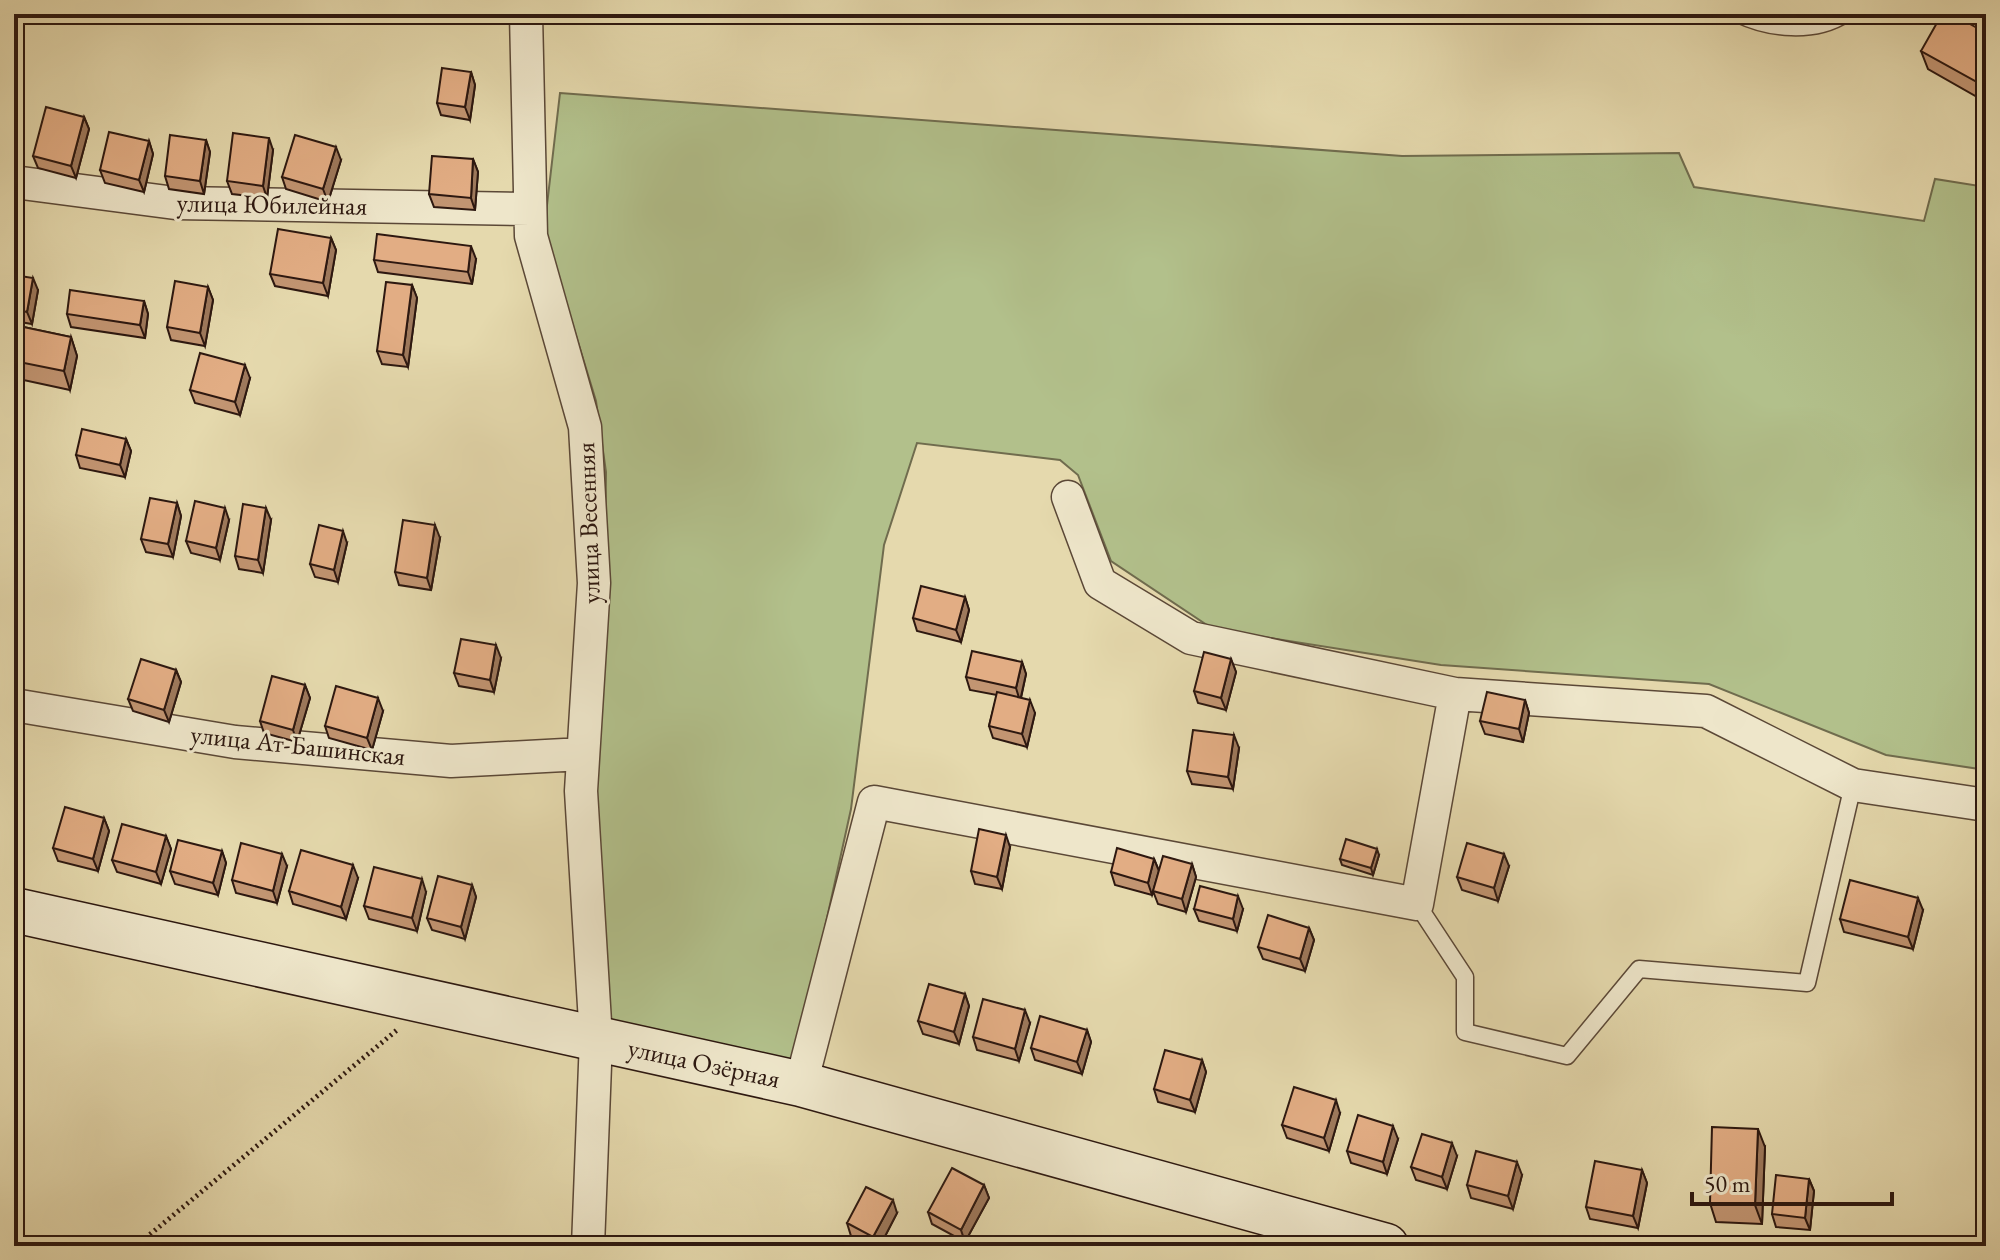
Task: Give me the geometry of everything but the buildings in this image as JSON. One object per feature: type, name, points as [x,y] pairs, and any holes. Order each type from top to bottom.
[{"type":"street","name":"улица Весенняя","points":[[526,14],[531,236],[585,427],[594,583],[581,791],[596,1039],[588,1246]]},
{"type":"street","name":"улица Юбилейная","points":[[14,182],[175,203],[530,209]]},
{"type":"street","points":[[1068,497],[1100,583],[1191,638],[1455,694],[1706,711],[1853,785],[1986,805]]},
{"type":"street","points":[[801,1084],[874,802],[1417,904],[1455,694]]},
{"type":"street","name":"улица Ат-Башинская","points":[[14,705],[235,742],[436,760],[583,754]]},
{"type":"street","name":"улица Озёрная","points":[[14,910],[801,1084],[1386,1246]]},
{"type":"lane","points":[[1738,14],[1756,22],[1796,27],[1835,20],[1845,14]]},
{"type":"lane","points":[[1417,904],[1465,977],[1465,1032],[1567,1056],[1639,969],[1807,983],[1853,785]]},
{"type":"path","points":[[136,1246],[430,1002]]},
{"type":"green space","points":[[560,93],[1402,156],[1679,153],[1694,187],[1924,221],[1935,179],[1986,187],[1986,770],[1886,755],[1709,684],[1441,665],[1213,629],[1111,561],[1078,475],[1060,460],[917,443],[884,545],[851,809],[794,1068],[611,1029],[596,796],[604,648],[606,472],[596,401],[544,231]]}]
